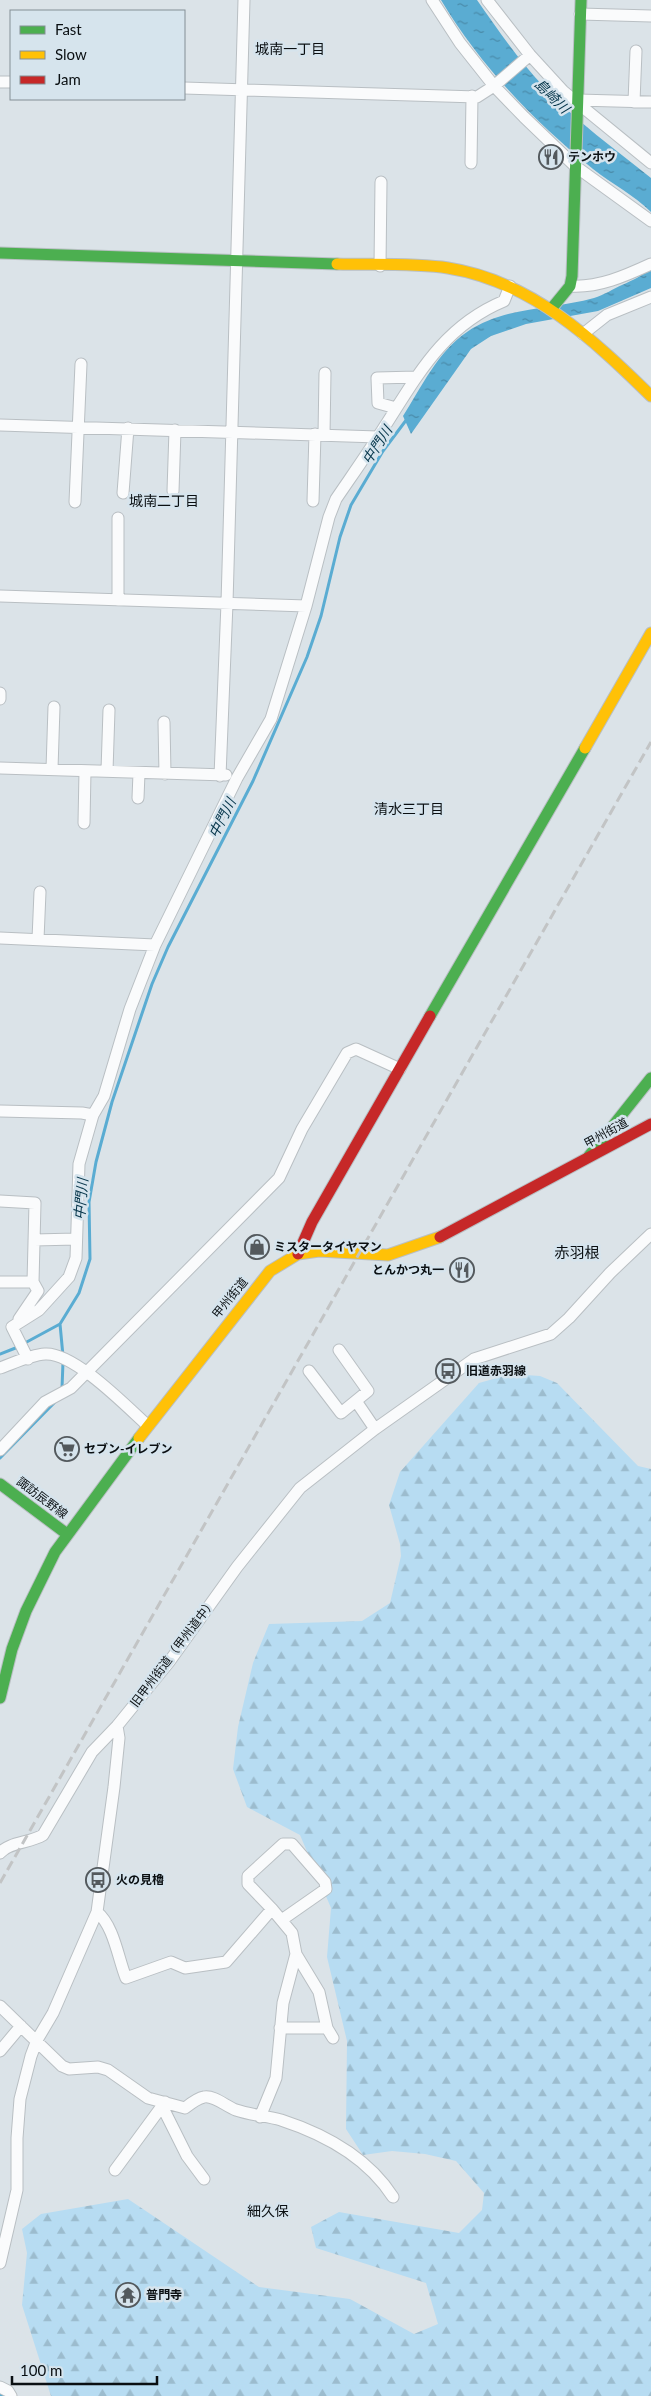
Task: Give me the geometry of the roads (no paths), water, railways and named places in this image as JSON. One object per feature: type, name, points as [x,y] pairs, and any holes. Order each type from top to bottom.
[{"type":"main road","points":[[552,308],[570,286],[572,276],[581,0]]},
{"type":"main road","points":[[0,253],[447,268],[472,272],[510,286],[552,308],[610,355],[651,396]]},
{"type":"main road","points":[[298,1254],[312,1222],[651,632]]},
{"type":"main road","points":[[586,1159],[605,1132],[651,1078]]},
{"type":"main road","name":"甲州街道","points":[[0,1698],[2,1675],[26,1611],[55,1552],[148,1426],[270,1271],[298,1254],[319,1251],[388,1255],[410,1250],[441,1237],[651,1124]]},
{"type":"main road","name":"諏訪辰野線","points":[[0,1484],[67,1534]]},
{"type":"street","points":[[220,776],[227,604],[235,262],[244,0]]},
{"type":"street","points":[[432,0],[460,43],[496,84],[575,163],[651,220]]},
{"type":"street","points":[[487,0],[528,56],[578,106],[651,163]]},
{"type":"street","points":[[580,14],[651,16]]},
{"type":"street","points":[[634,102],[636,51]]},
{"type":"street","points":[[185,88],[477,97],[496,84],[528,56]]},
{"type":"street","points":[[471,163],[472,96]]},
{"type":"street","points":[[578,106],[651,102]]},
{"type":"street","points":[[380,182],[380,266]]},
{"type":"street","points":[[570,286],[612,280],[651,264]]},
{"type":"street","points":[[16,1327],[39,1310],[69,1277],[76,1258],[79,1164],[93,1115],[104,1096],[130,1009],[155,945],[237,778],[271,718],[306,606],[329,518],[336,499],[430,356],[467,320],[482,310],[504,301],[510,286]]},
{"type":"street","points":[[583,334],[607,315],[651,297]]},
{"type":"street","points":[[75,502],[82,364]]},
{"type":"street","points":[[313,501],[325,373]]},
{"type":"street","points":[[396,408],[378,404],[377,378],[416,377]]},
{"type":"street","points":[[0,425],[378,437]]},
{"type":"street","points":[[122,493],[128,428]]},
{"type":"street","points":[[173,491],[175,430]]},
{"type":"street","points":[[118,518],[118,600]]},
{"type":"street","points":[[0,596],[306,606]]},
{"type":"street","points":[[0,693],[0,698]]},
{"type":"street","points":[[52,769],[54,707]]},
{"type":"street","points":[[107,772],[109,710]]},
{"type":"street","points":[[164,722],[165,774]]},
{"type":"street","points":[[0,768],[237,778]]},
{"type":"street","points":[[84,823],[85,771]]},
{"type":"street","points":[[138,798],[140,773]]},
{"type":"street","points":[[38,939],[40,892]]},
{"type":"street","points":[[0,938],[155,945]]},
{"type":"street","points":[[0,1450],[45,1402],[71,1388],[85,1371],[278,1178],[302,1129],[347,1053],[356,1049],[400,1069]]},
{"type":"street","points":[[0,1111],[82,1113],[93,1115]]},
{"type":"street","points":[[0,1201],[34,1203],[33,1282],[38,1291],[19,1319],[16,1327],[26,1357]]},
{"type":"street","name":"旧甲州街道（甲州道中）","points":[[0,1854],[9,1846],[34,1840],[42,1835],[92,1752],[117,1726],[169,1662],[237,1567],[300,1488],[375,1429],[474,1359],[551,1334],[651,1234]]},
{"type":"street","points":[[34,1240],[76,1239]]},
{"type":"street","points":[[0,1282],[33,1282]]},
{"type":"street","points":[[310,1371],[340,1413],[368,1391],[339,1350]]},
{"type":"street","points":[[0,1368],[26,1357],[46,1354],[70,1362],[85,1371],[148,1426]]},
{"type":"street","points":[[356,1401],[375,1429]]},
{"type":"street","points":[[0,2263],[2,2245],[17,2190],[17,2138],[20,2100],[31,2056],[37,2040],[53,2013],[97,1912],[114,1787],[119,1738],[117,1726]]},
{"type":"street","points":[[282,1920],[326,1889],[325,1882],[292,1844],[283,1844],[248,1876],[248,1884],[292,1933],[296,1954],[319,1992],[326,2028],[333,2038]]},
{"type":"street","points":[[97,1912],[101,1915],[109,1932],[126,1978],[171,1962],[185,1968],[226,1962],[272,1909]]},
{"type":"street","points":[[260,2117],[276,2078],[283,2004],[296,1954]]},
{"type":"street","points":[[0,2006],[62,2066],[69,2069],[98,2067],[108,2070],[148,2098],[164,2104],[185,2108],[202,2097],[208,2097],[234,2110],[280,2120],[327,2139],[359,2160],[376,2175],[393,2197]]},
{"type":"street","points":[[0,2051],[21,2026]]},
{"type":"street","points":[[280,2028],[326,2028]]},
{"type":"street","points":[[115,2170],[164,2104]]},
{"type":"street","points":[[164,2104],[187,2156],[204,2179]]},
{"type":"street","points":[[0,2387],[8,2391],[11,2396]]},
{"type":"water","name":"島崎川","points":[[441,0],[477,0],[518,57],[545,88],[583,124],[651,178],[651,212],[571,151],[529,112],[491,70],[456,24]]},
{"type":"water","points":[[651,267],[651,288],[598,311],[526,324],[491,336],[471,349],[411,434],[403,416],[447,349],[467,332],[497,317],[598,297],[638,278]]},
{"type":"waterway","name":"中門川","points":[[23,1344],[60,1324],[79,1293],[90,1259],[89,1202],[96,1162],[112,1102],[152,984],[168,947],[253,781],[307,657],[321,616],[340,537],[351,505],[383,451],[407,419]]},
{"type":"waterway","points":[[60,1324],[63,1356]]},
{"type":"waterway","name":"中門川","points":[[0,1354],[18,1347]]},
{"type":"waterway","points":[[62,1388],[63,1362]]},
{"type":"waterway","points":[[0,1458],[57,1400]]},
{"type":"railway","points":[[0,1883],[651,742]]},
{"type":"place","name":"テンホウ","points":[[551,157]]},
{"type":"place","name":"ミスタータイヤマン","points":[[257,1247]]},
{"type":"place","name":"とんかつ丸一","points":[[462,1270]]},
{"type":"place","name":"旧道赤羽線","points":[[448,1371]]},
{"type":"place","name":"セブン-イレブン","points":[[67,1449]]},
{"type":"place","name":"火の見櫓","points":[[98,1880]]},
{"type":"place","name":"普門寺","points":[[128,2295]]},
{"type":"district","name":"城南一丁目","points":[[290,49]]},
{"type":"district","name":"城南二丁目","points":[[164,501]]},
{"type":"district","name":"清水三丁目","points":[[409,809]]},
{"type":"district","name":"赤羽根","points":[[577,1253]]},
{"type":"district","name":"細久保","points":[[268,2211]]}]
